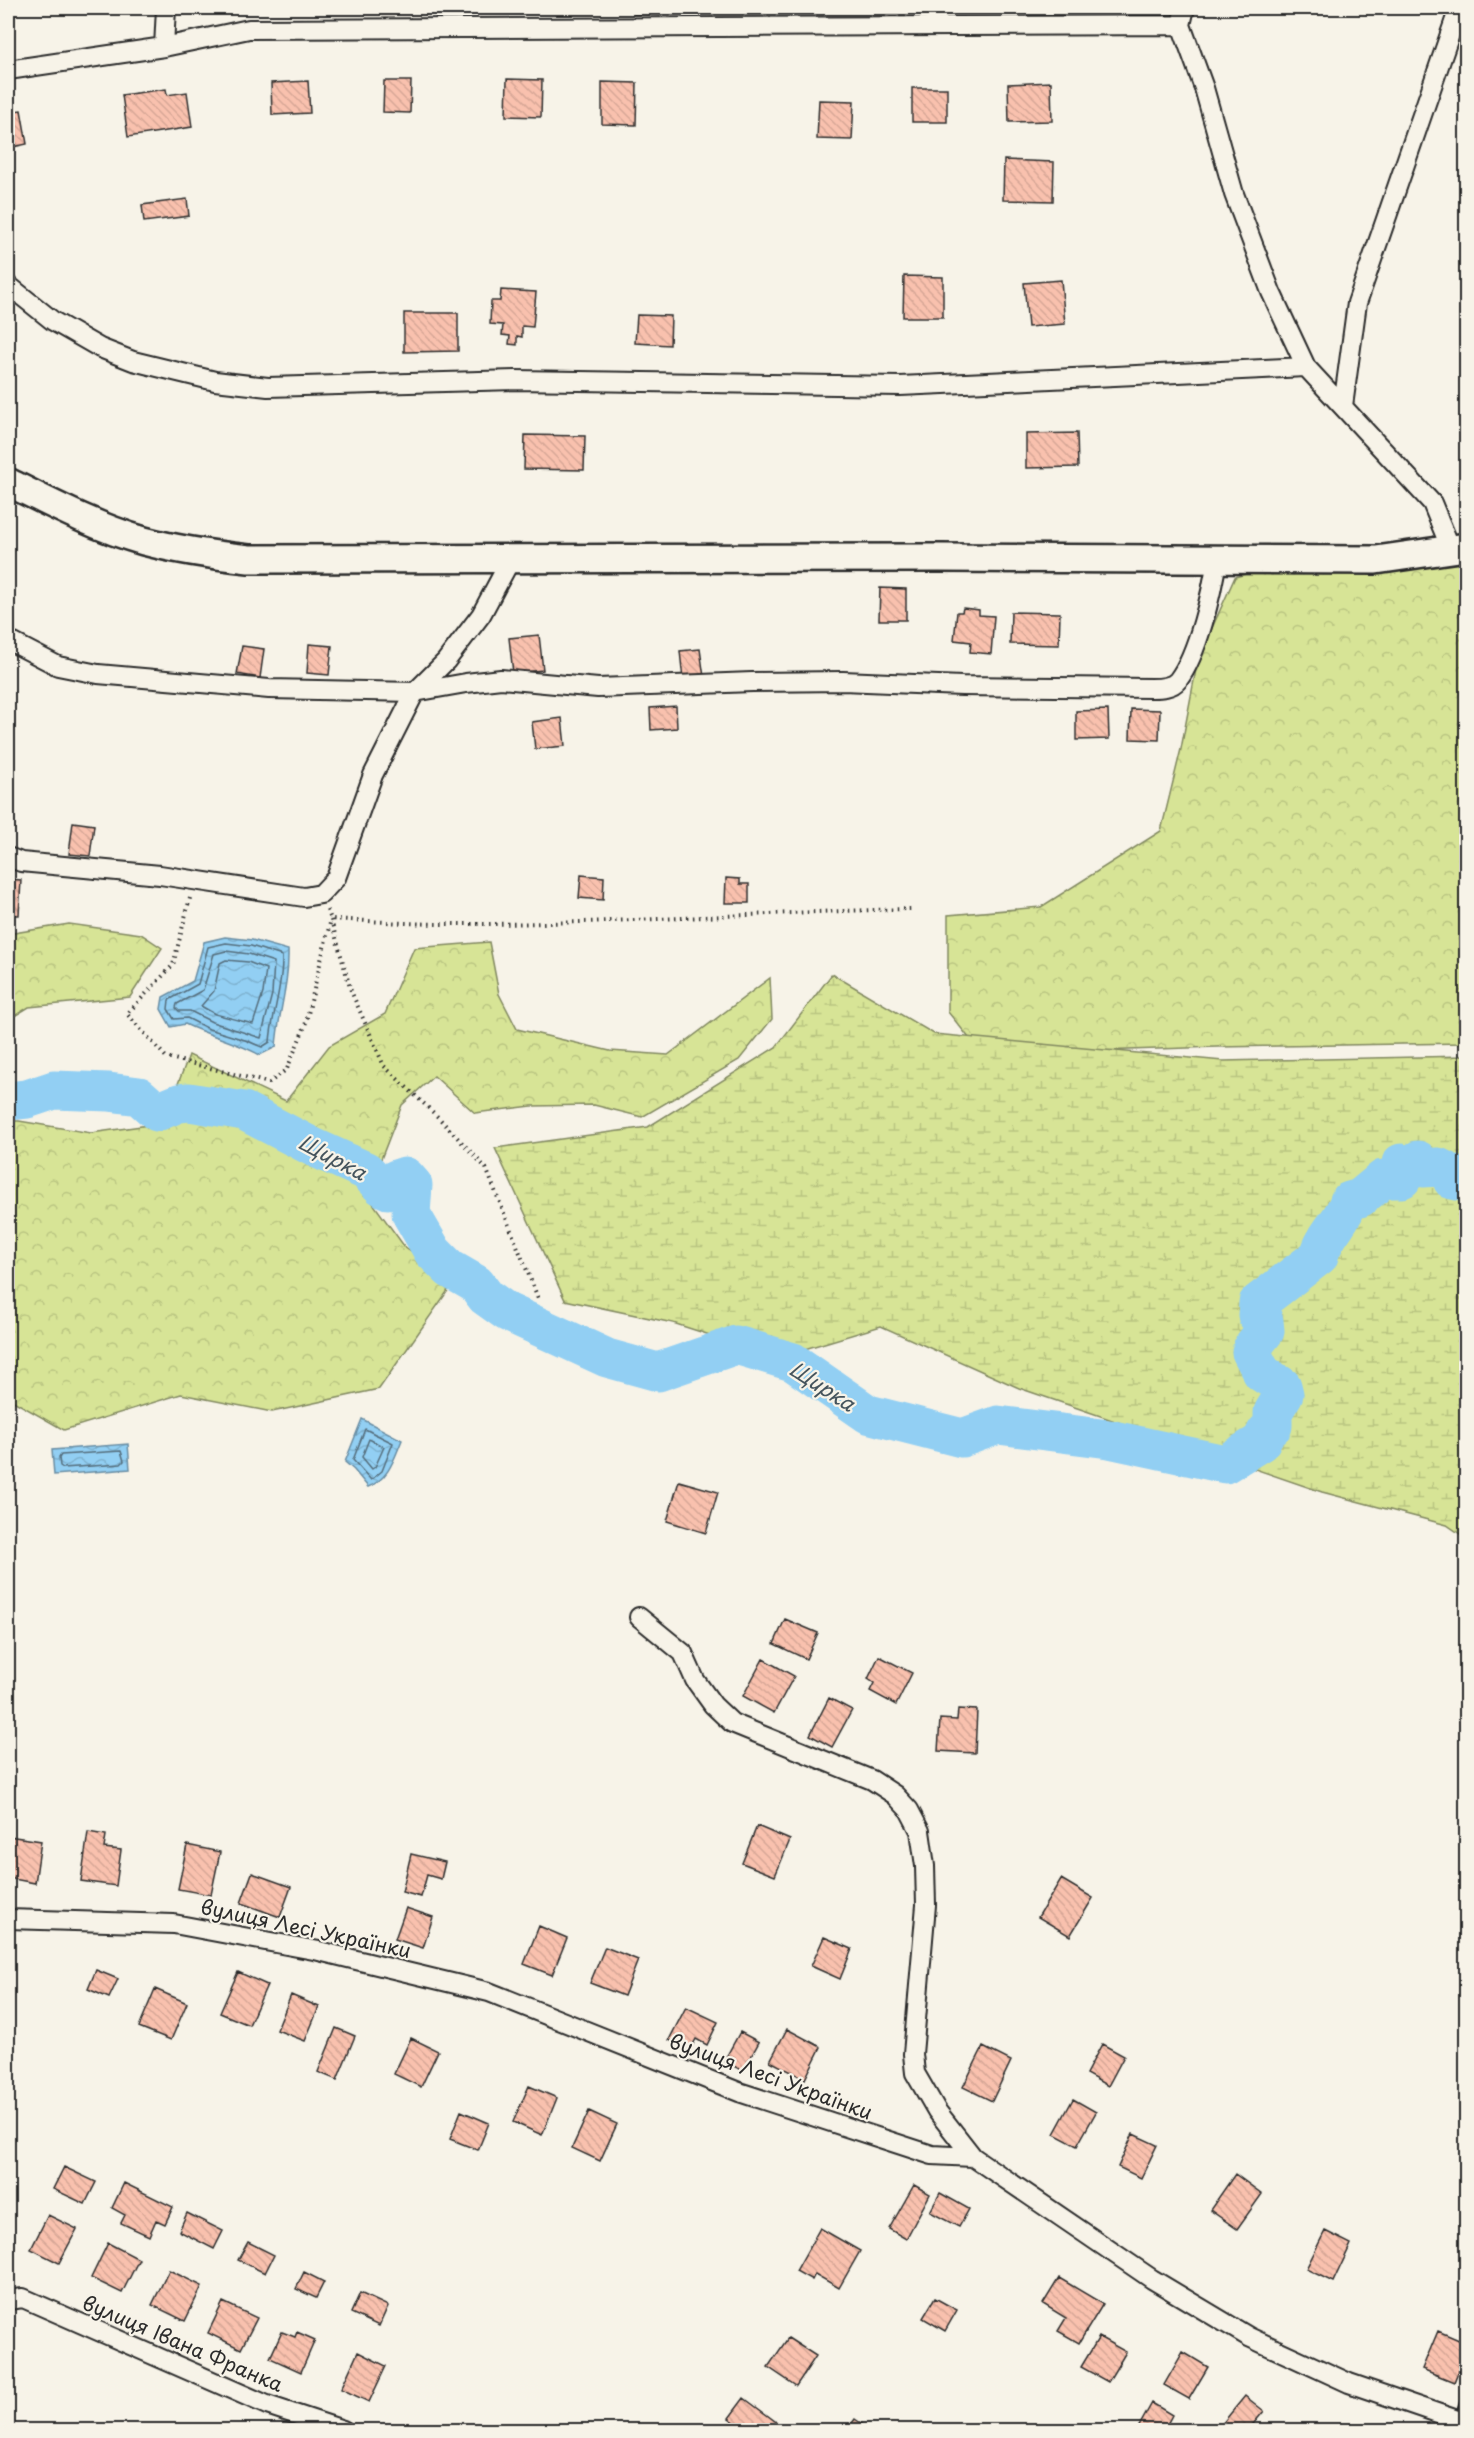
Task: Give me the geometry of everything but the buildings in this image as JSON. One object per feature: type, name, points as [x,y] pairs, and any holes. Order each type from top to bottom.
[{"type":"street","points":[[164,47],[166,8]]},
{"type":"street","points":[[1343,406],[1357,303],[1459,8]]},
{"type":"street","points":[[8,70],[164,47],[249,29],[1183,16],[1234,194],[1271,292],[1306,367],[1432,503],[1459,548],[1376,560],[249,559],[198,553],[142,540],[59,508],[8,482]]},
{"type":"street","points":[[8,285],[53,321],[100,348],[125,358],[215,381],[268,387],[515,380],[900,386],[1306,367]]},
{"type":"street","points":[[8,857],[21,862],[188,879],[304,897],[321,894],[336,878],[373,776],[415,692],[446,661],[481,615],[511,559]]},
{"type":"street","points":[[8,640],[58,666],[98,674],[269,689],[415,692],[466,682],[501,679],[598,688],[832,681],[996,686],[1166,687],[1177,682],[1190,657],[1210,601],[1217,559]]},
{"type":"street","points":[[639,1617],[683,1653],[694,1680],[713,1705],[732,1723],[872,1780],[895,1795],[909,1810],[920,1831],[926,1905],[913,2054],[915,2073],[937,2111],[974,2157],[1152,2279],[1249,2337],[1349,2383],[1463,2422]]},
{"type":"street","name":"вулиця Лесі Українки","points":[[8,1919],[174,1924],[319,1951],[489,1992],[739,2092],[932,2155],[974,2157]]},
{"type":"street","name":"вулиця Івана Франка","points":[[8,2300],[23,2298],[267,2405],[343,2430]]},
{"type":"lane","points":[[1463,2422],[1467,2403]]},
{"type":"path","points":[[188,879],[191,894],[173,965],[127,1014],[166,1057],[269,1083],[287,1070],[305,1026],[331,920]]},
{"type":"path","points":[[321,894],[331,920],[351,991],[384,1066],[438,1117],[486,1168],[538,1298]]},
{"type":"path","points":[[331,920],[449,924],[625,921],[789,912],[914,909]]},
{"type":"green space","points":[[1466,557],[1466,1043],[1217,1047],[983,1055],[948,1012],[948,915],[1041,907],[1161,831],[1181,749],[1198,659],[1235,577],[1261,570]]},
{"type":"green space","points":[[69,924],[141,934],[162,948],[130,997],[29,1007],[8,1020],[8,934]]},
{"type":"green space","points":[[489,942],[499,994],[517,1029],[610,1051],[668,1055],[770,978],[772,1019],[739,1060],[642,1117],[594,1105],[532,1106],[475,1113],[434,1076],[402,1105],[367,1195],[404,1246],[454,1282],[379,1389],[272,1412],[181,1394],[64,1430],[8,1398],[8,1121],[91,1133],[163,1123],[189,1055],[286,1101],[329,1046],[385,1014],[414,948]]},
{"type":"green space","points":[[832,974],[934,1034],[1223,1061],[1466,1056],[1466,1538],[1447,1525],[1322,1492],[1019,1388],[881,1326],[778,1357],[673,1323],[565,1300],[495,1148],[648,1127],[776,1047]]},
{"type":"water","points":[[225,937],[252,940],[288,950],[287,976],[276,1047],[260,1055],[185,1024],[171,1027],[161,1009],[163,997],[193,981],[204,942]]},
{"type":"water","points":[[362,1419],[402,1440],[386,1474],[368,1487],[345,1462]]},
{"type":"water","points":[[128,1444],[130,1469],[54,1475],[52,1450]]},
{"type":"waterway","name":"Щирка","points":[[8,1101],[27,1099],[54,1090],[109,1092],[139,1096],[157,1112],[179,1103],[189,1102],[244,1111],[313,1147],[366,1171],[388,1190],[396,1179],[405,1176],[413,1185],[411,1214],[433,1252],[450,1269],[476,1284],[486,1297],[507,1312],[607,1358],[658,1372],[736,1345],[793,1362],[868,1414],[962,1438],[998,1425],[1109,1439],[1225,1464],[1261,1442],[1266,1432],[1273,1426],[1273,1412],[1284,1394],[1282,1386],[1262,1373],[1251,1352],[1265,1331],[1264,1321],[1257,1315],[1258,1303],[1319,1256],[1321,1248],[1349,1201],[1360,1198],[1383,1179],[1402,1179],[1399,1174],[1401,1163],[1409,1166],[1418,1160],[1423,1168],[1438,1167],[1450,1173],[1452,1180],[1466,1183]]}]
